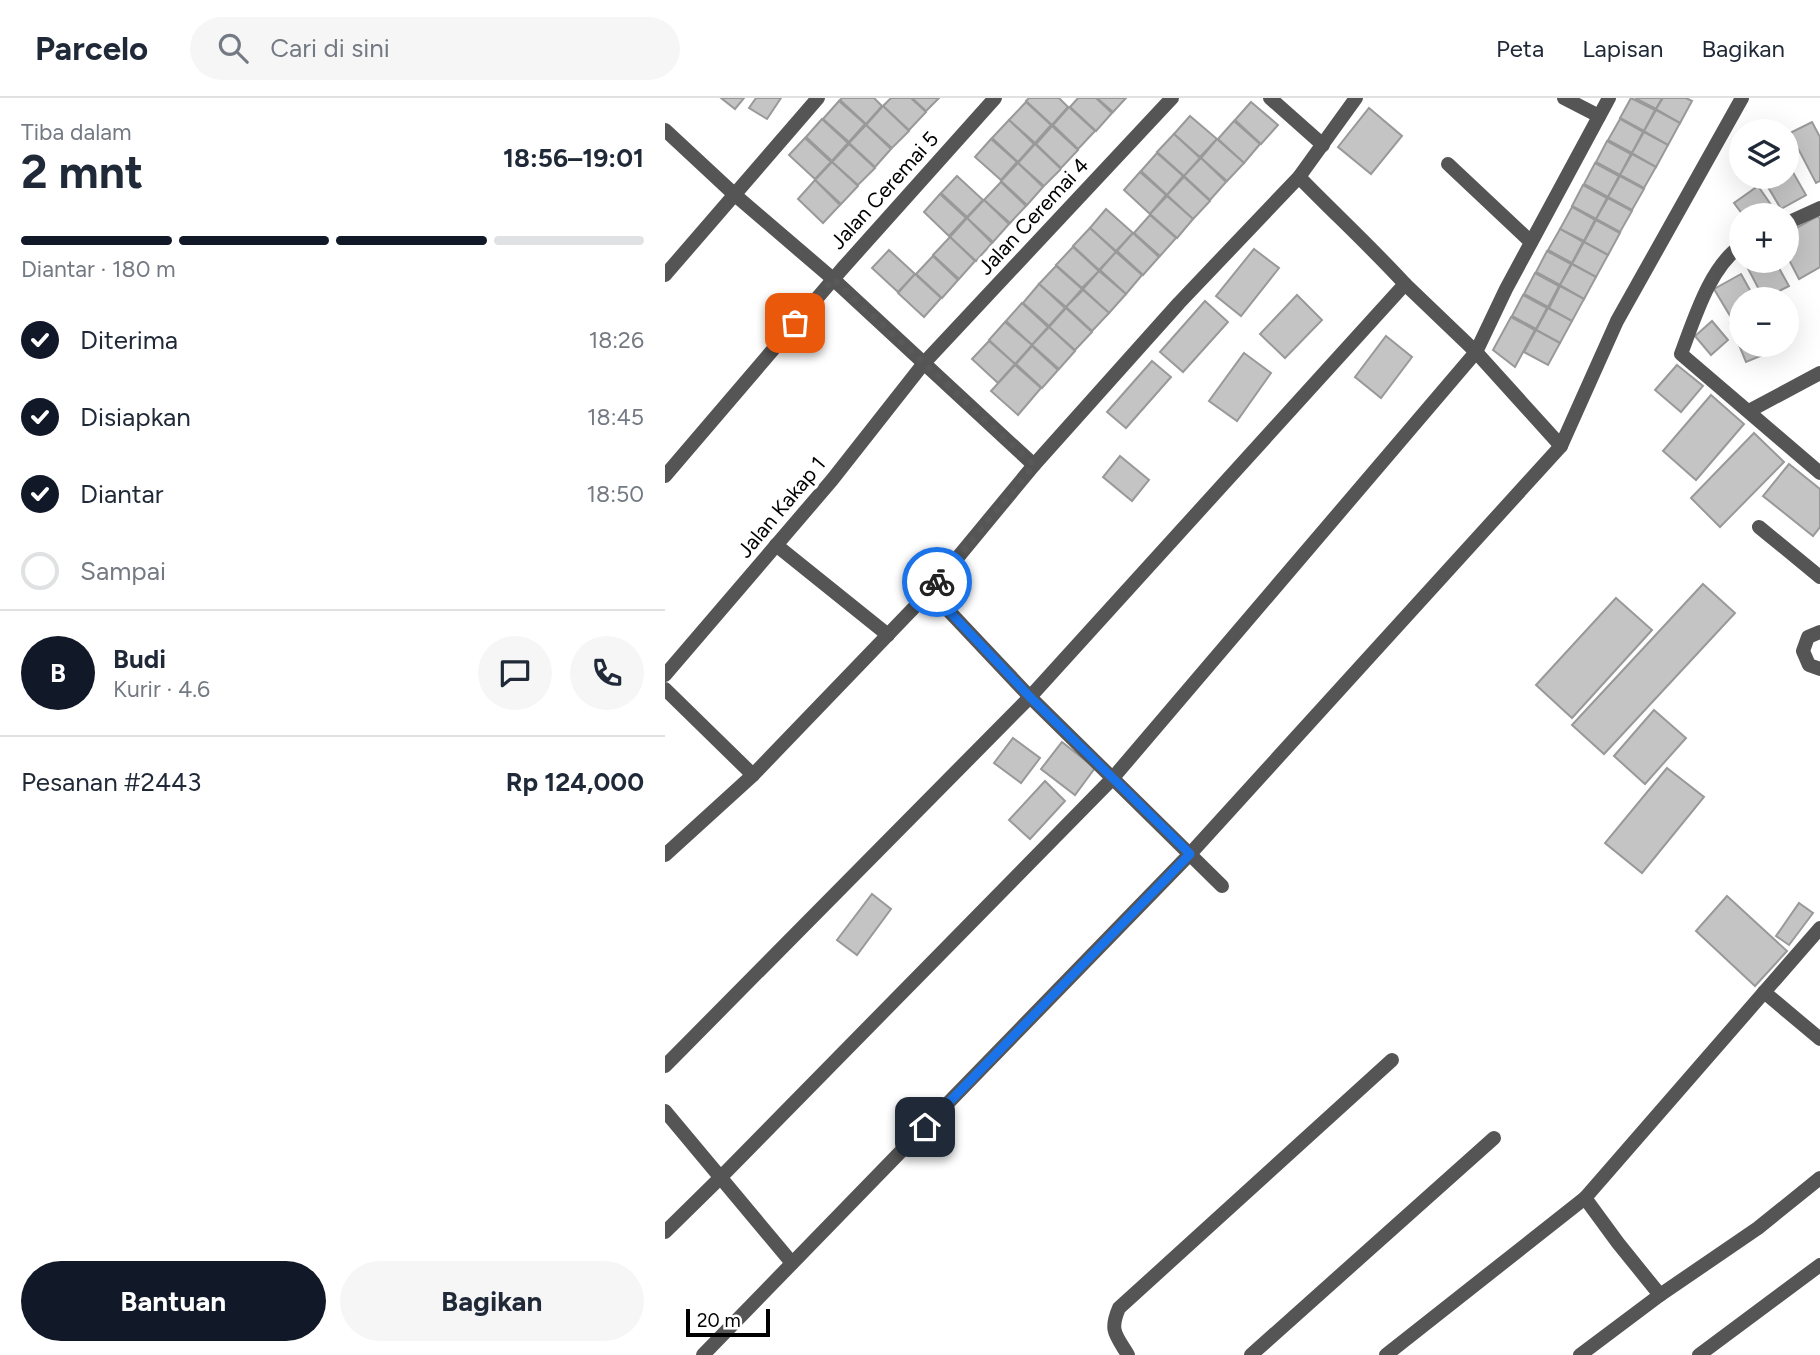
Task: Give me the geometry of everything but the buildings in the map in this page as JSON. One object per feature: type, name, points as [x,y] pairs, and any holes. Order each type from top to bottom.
[{"type":"street","points":[[665,275],[818,98]]},
{"type":"street","name":"Jalan Ceremai 5","points":[[665,476],[833,279],[995,98]]},
{"type":"street","name":"Jalan Ceremai 4","points":[[924,363],[1172,98]]},
{"type":"street","points":[[1270,98],[1323,145]]},
{"type":"street","points":[[665,854],[753,775],[930,591],[1034,465],[1179,303],[1299,177],[1356,98]]},
{"type":"street","points":[[1564,98],[1599,116]]},
{"type":"street","points":[[665,1232],[1112,779],[1476,352],[1609,98]]},
{"type":"street","points":[[703,1355],[1190,854],[1561,446],[1617,321],[1742,98]]},
{"type":"street","points":[[665,130],[735,195],[833,279],[1034,465]]},
{"type":"street","points":[[1448,164],[1531,243]]},
{"type":"street","points":[[1299,177],[1476,352],[1561,446]]},
{"type":"street","points":[[1799,218],[1820,208]]},
{"type":"street","points":[[1729,256],[1700,302],[1681,354],[1820,473]]},
{"type":"street","points":[[665,1066],[1030,697],[1405,284]]},
{"type":"street","name":"Jalan Kakap 1","points":[[665,675],[832,480],[924,363]]},
{"type":"street","points":[[1749,411],[1820,373]]},
{"type":"street","points":[[1759,527],[1820,578]]},
{"type":"street","points":[[776,545],[888,635]]},
{"type":"street","points":[[930,591],[1030,697],[1222,886]]},
{"type":"street","points":[[1820,632],[1808,637],[1803,651],[1809,665],[1820,669]]},
{"type":"street","points":[[665,689],[753,775]]},
{"type":"street","points":[[1386,1355],[1585,1198],[1820,928]]},
{"type":"street","points":[[1764,992],[1820,1039]]},
{"type":"street","points":[[1128,1355],[1115,1333],[1113,1322],[1119,1308],[1392,1060]]},
{"type":"street","points":[[665,1111],[792,1264]]},
{"type":"street","points":[[1251,1355],[1494,1138]]},
{"type":"street","points":[[1580,1355],[1758,1227],[1820,1178]]},
{"type":"street","points":[[1585,1198],[1660,1295]]},
{"type":"street","points":[[1699,1355],[1820,1265]]},
{"type":"way so far","points":[[795,323],[833,279],[1034,465],[937,582]]},
{"type":"route","points":[[925,1127],[1190,854],[1030,697],[930,591],[937,582]]}]
